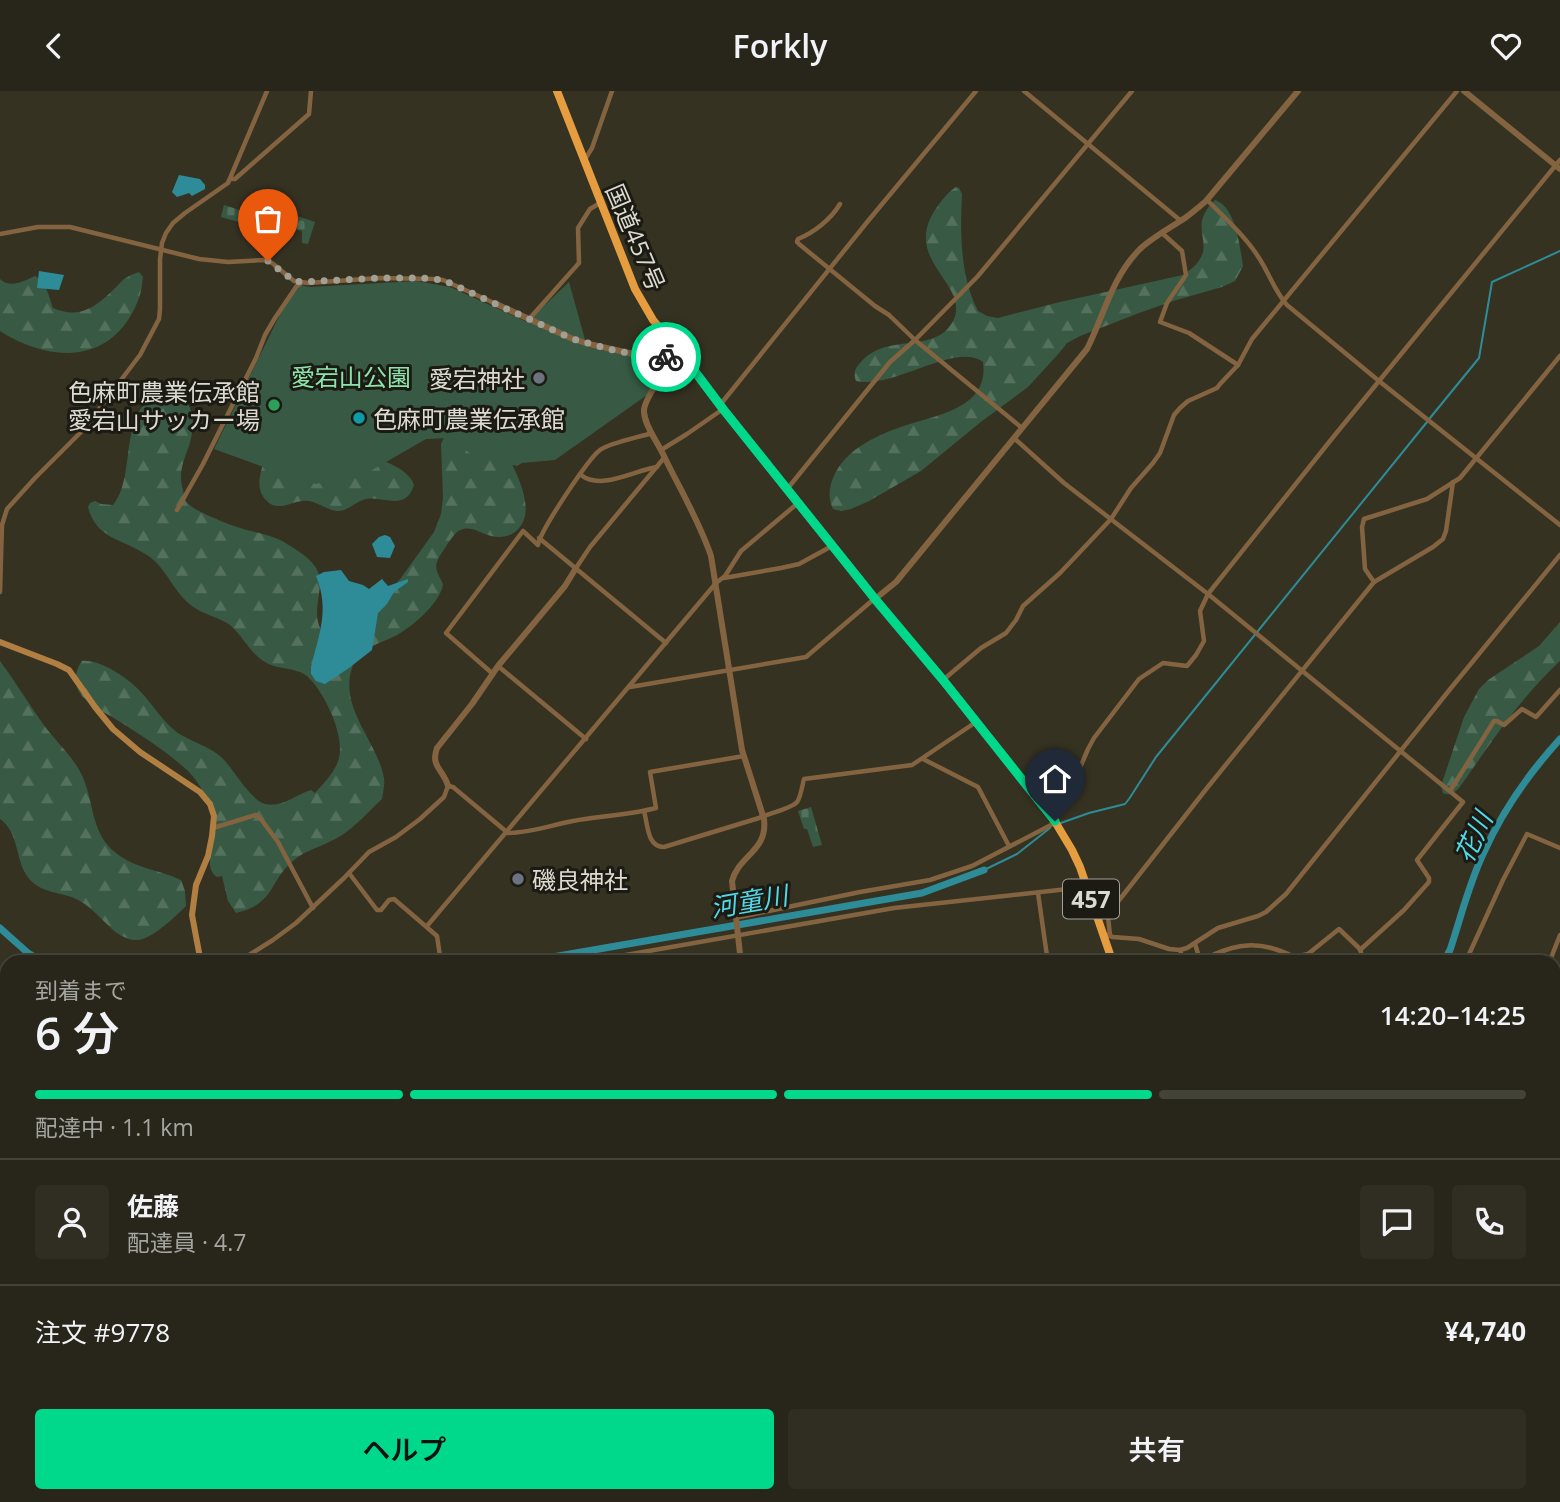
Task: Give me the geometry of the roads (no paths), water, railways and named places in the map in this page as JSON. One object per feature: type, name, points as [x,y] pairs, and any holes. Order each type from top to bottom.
[{"type":"highway","name":"国道457号","points":[[556,91],[635,289],[653,320],[679,356],[1054,820],[1087,887],[1107,935],[1111,955]]},
{"type":"main road","points":[[0,641],[69,670],[95,708],[119,734],[154,762],[204,795],[212,808],[213,828],[208,856],[196,885],[192,915],[200,955]]},
{"type":"street","points":[[0,592],[2,525],[7,509],[83,430],[140,355],[159,319],[161,251],[164,238],[173,223],[226,185],[267,91]]},
{"type":"street","points":[[230,179],[235,179],[309,114],[311,91]]},
{"type":"street","points":[[584,162],[592,148],[612,91]]},
{"type":"street","points":[[661,450],[722,407],[800,304],[976,91]]},
{"type":"street","points":[[1024,91],[1181,221]]},
{"type":"street","points":[[788,488],[884,369],[978,276],[1132,91]]},
{"type":"street","points":[[629,687],[806,657],[896,582],[1087,349],[1115,282],[1126,265],[1142,247],[1207,200],[1298,91]]},
{"type":"street","points":[[943,680],[981,648],[1006,633],[1023,606],[1060,573],[1111,519],[1131,488],[1160,453],[1174,415],[1188,401],[1217,388],[1238,365],[1248,344],[1457,91]]},
{"type":"street","points":[[1041,805],[1074,782],[1094,738],[1139,678],[1163,663],[1187,666],[1196,655],[1204,641],[1200,611],[1208,594],[1379,381],[1559,165],[1464,91]]},
{"type":"street","points":[[1207,200],[1259,257],[1283,301],[1560,525]]},
{"type":"street","points":[[530,318],[579,263],[578,228],[590,209],[601,203]]},
{"type":"street","points":[[840,204],[833,215],[797,242],[875,306],[890,315],[915,340],[1021,428]]},
{"type":"street","points":[[0,234],[37,227],[61,226],[218,262],[264,260],[272,263],[294,281],[302,282],[379,278],[443,280],[573,339],[638,355],[679,356]]},
{"type":"street","points":[[1162,233],[1182,251],[1186,275],[1167,303],[1160,322],[1189,333],[1238,365]]},
{"type":"street","points":[[177,510],[203,464],[265,335],[302,282]]},
{"type":"street","points":[[679,356],[653,389],[644,412],[708,545],[719,581],[729,670],[744,756],[763,816],[765,829],[760,844],[733,876],[740,955]]},
{"type":"street","points":[[1374,582],[1364,569],[1364,519],[1427,499],[1462,476],[1560,356]]},
{"type":"street","points":[[493,674],[446,633],[523,531],[538,545],[548,522],[599,450],[652,433]]},
{"type":"street","points":[[1014,438],[1064,483],[1208,594],[1463,802],[1417,860],[1429,882],[1404,910],[1360,950]]},
{"type":"street","points":[[249,955],[296,923],[369,852],[396,837],[444,797],[449,786],[435,762],[437,748],[498,666],[565,586],[590,547],[664,458]]},
{"type":"street","points":[[580,475],[595,481],[615,480],[658,467]]},
{"type":"street","points":[[1453,482],[1443,539],[1374,582],[1113,908],[1108,917],[1107,935],[1139,939],[1180,950],[1218,928],[1258,916],[1280,901],[1560,555]]},
{"type":"street","points":[[427,926],[724,576],[741,551],[798,502]]},
{"type":"street","points":[[539,538],[666,643]]},
{"type":"street","points":[[719,581],[799,563],[833,545]]},
{"type":"street","points":[[498,666],[586,739]]},
{"type":"street","points":[[1450,791],[1494,721],[1504,725],[1522,709],[1535,717],[1560,690]]},
{"type":"street","points":[[644,811],[652,843],[661,848],[796,804],[804,779],[912,765],[976,722]]},
{"type":"street","points":[[449,786],[508,833],[519,833],[656,807],[650,772],[744,756]]},
{"type":"street","points":[[923,758],[978,787],[1009,846]]},
{"type":"street","points":[[213,828],[256,815],[260,818],[278,842],[313,908]]},
{"type":"street","points":[[735,920],[860,891],[930,880],[972,866],[1051,825],[1054,820]]},
{"type":"street","points":[[1469,955],[1527,834],[1560,848]]},
{"type":"street","points":[[349,873],[377,910],[394,899],[427,926],[437,936],[440,955]]},
{"type":"street","points":[[625,955],[894,908],[1087,887]]},
{"type":"street","points":[[1038,893],[1047,955]]},
{"type":"street","points":[[1303,955],[1308,954],[1339,929],[1360,950],[1362,955]]},
{"type":"street","points":[[1552,955],[1560,935]]},
{"type":"street","points":[[1194,943],[1198,955]]},
{"type":"street","points":[[1214,955],[1243,946],[1260,946],[1288,955]]},
{"type":"street","points":[[1180,950],[1182,955]]},
{"type":"water","points":[[179,175],[200,179],[205,189],[192,196],[189,193],[177,197],[172,192]]},
{"type":"water","points":[[39,271],[64,275],[59,290],[37,288]]},
{"type":"water","points":[[385,535],[390,537],[395,546],[390,558],[377,557],[372,544]]},
{"type":"water","points":[[341,570],[349,581],[369,589],[382,579],[388,586],[408,579],[408,582],[394,592],[378,613],[372,650],[325,684],[316,681],[311,674],[323,611],[316,576]]},
{"type":"waterway","points":[[1430,418],[1479,358],[1492,282],[1560,251]]},
{"type":"waterway","points":[[1058,824],[1125,804],[1156,757],[1427,422]]},
{"type":"waterway","name":"花川","points":[[1447,955],[1474,876],[1491,836],[1518,792],[1560,739]]},
{"type":"waterway","points":[[984,870],[1017,854],[1050,828]]},
{"type":"waterway","name":"河童川","points":[[564,955],[922,893],[984,870]]},
{"type":"waterway","name":"河童川","points":[[0,928],[31,955]]},
{"type":"place","name":"愛宕神社","points":[[539,378]]},
{"type":"place","name":"色麻町農業伝承館 愛宕山サッカー場","points":[[274,405]]},
{"type":"place","name":"色麻町農業伝承館","points":[[359,418]]},
{"type":"place","name":"磯良神社","points":[[518,879]]},
{"type":"park label","name":"愛宕山公園","points":[[351,376]]}]
